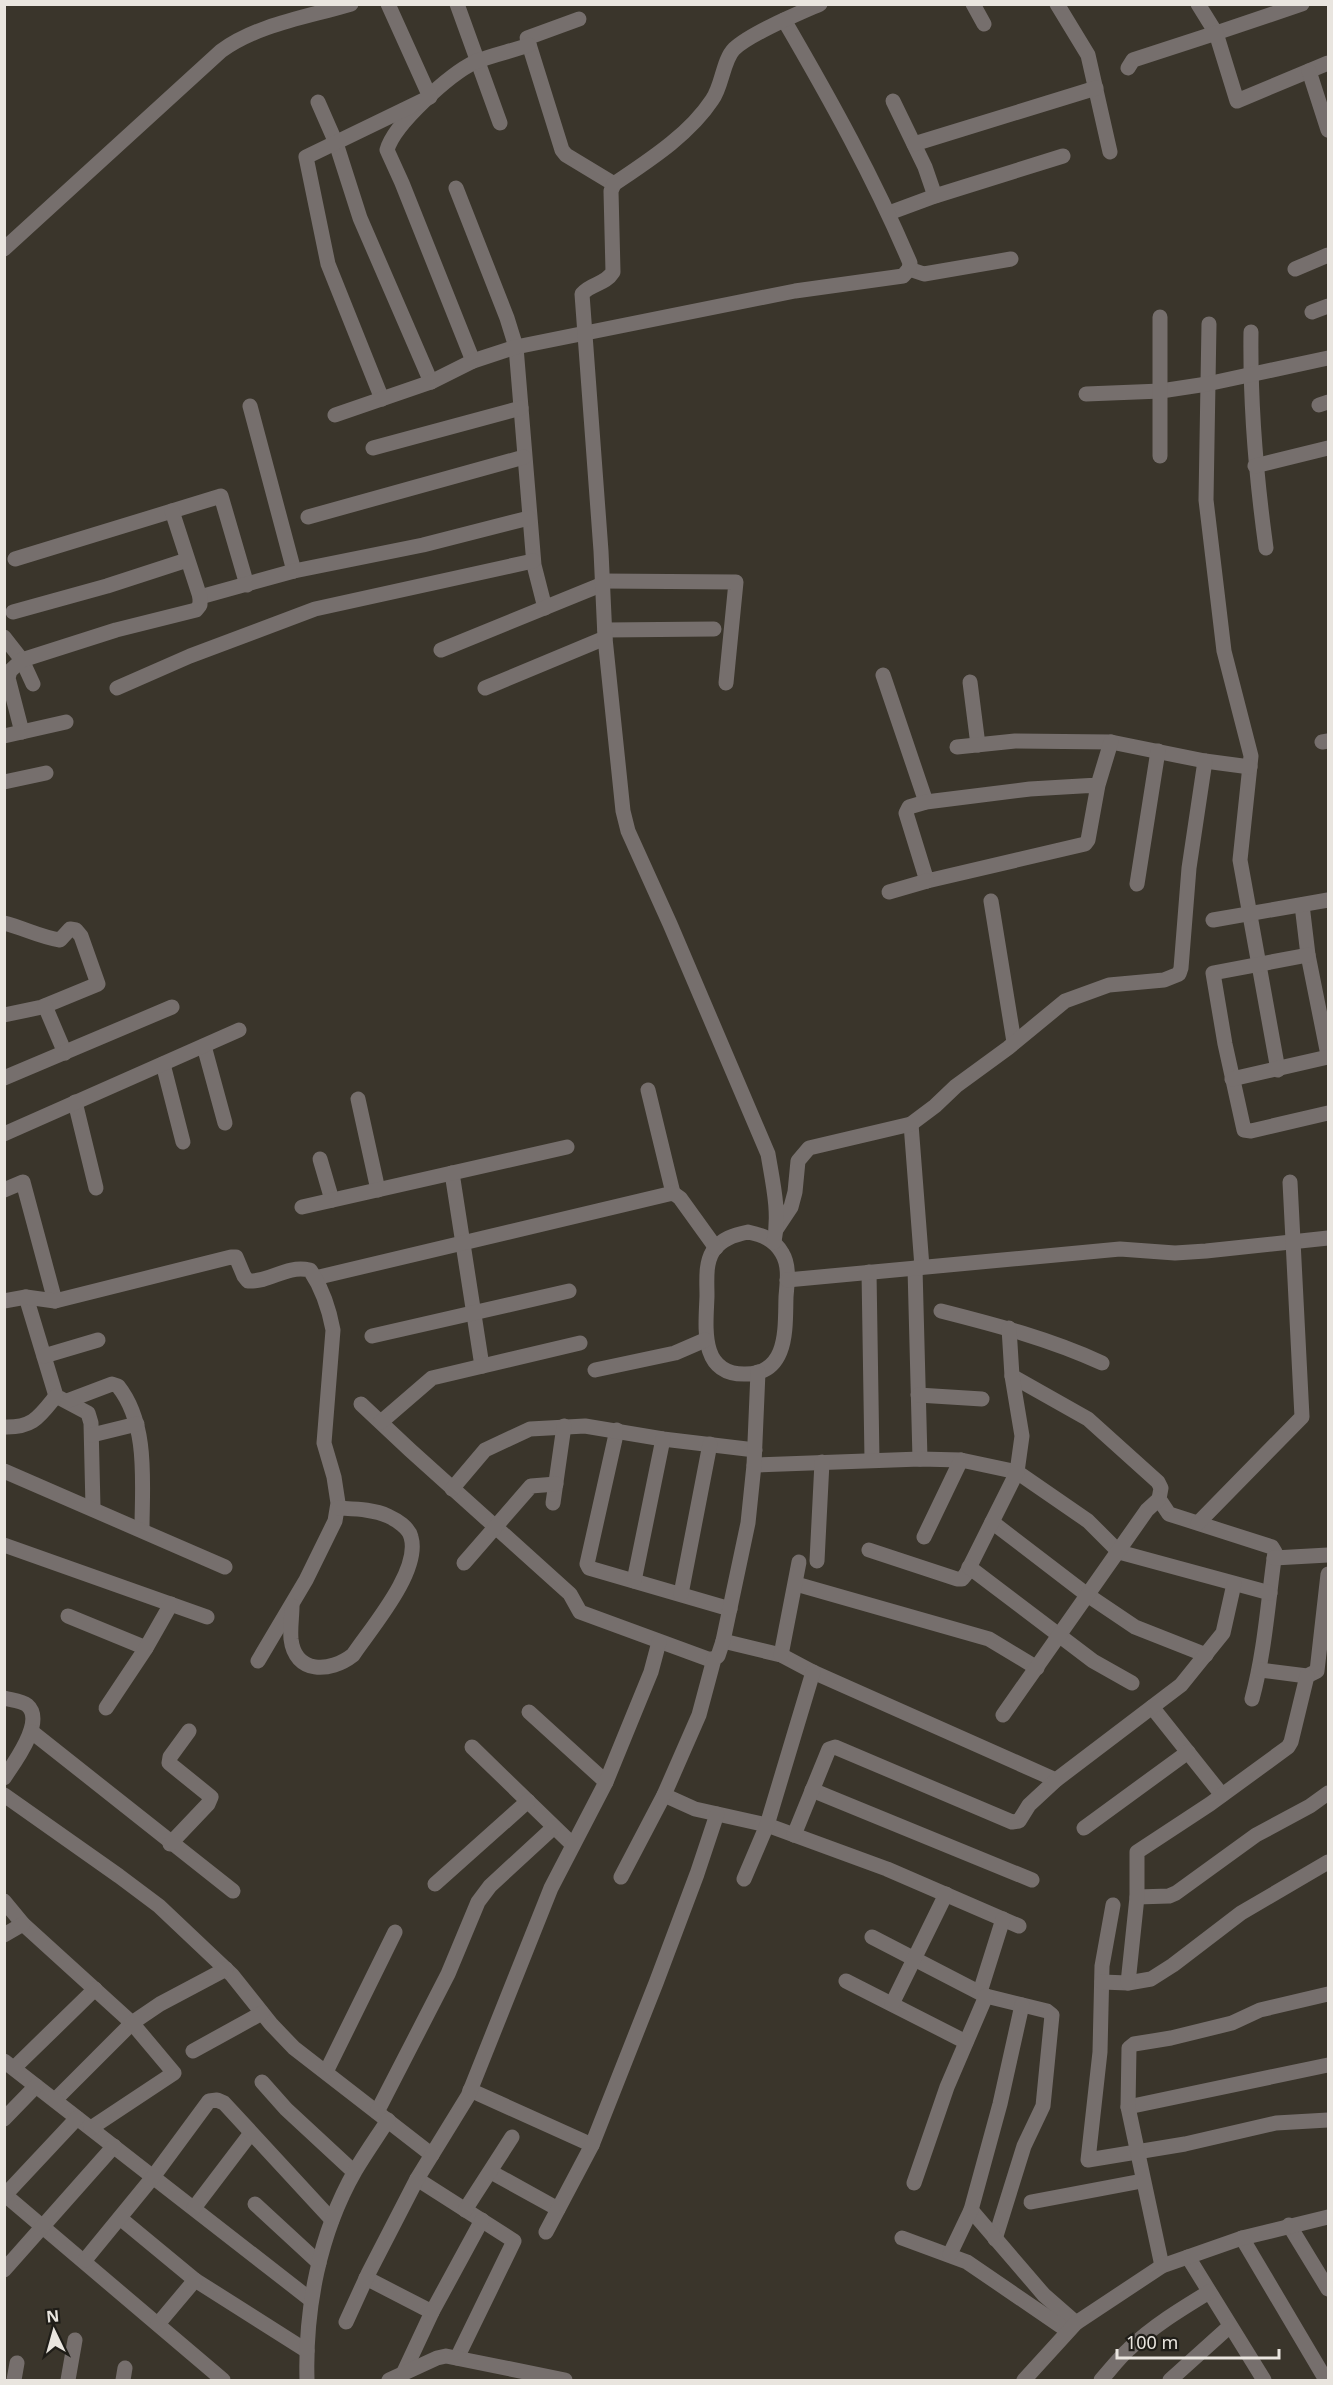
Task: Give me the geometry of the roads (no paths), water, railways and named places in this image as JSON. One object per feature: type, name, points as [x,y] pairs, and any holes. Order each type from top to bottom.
[{"type":"street","points":[[4,249],[237,39],[351,4]]},
{"type":"street","points":[[388,4],[430,97]]},
{"type":"street","points":[[457,4],[500,123]]},
{"type":"street","points":[[775,1235],[748,1233],[734,1235],[722,1241],[708,1265],[705,1340],[710,1354],[718,1365],[730,1372],[744,1374],[758,1372],[770,1366],[780,1355],[785,1342],[787,1266],[775,1235],[775,1192],[768,1154],[675,934],[628,831],[623,811],[605,634],[582,294],[588,287],[608,281],[613,272],[611,191],[614,184],[654,156],[701,115],[714,98],[731,51],[784,20],[820,4]]},
{"type":"street","points":[[973,4],[984,24]]},
{"type":"street","points":[[1057,4],[1088,55],[1110,152]]},
{"type":"street","points":[[1198,4],[1216,33],[1237,101],[1329,63]]},
{"type":"street","points":[[1128,68],[1133,60],[1216,33],[1257,12],[1302,4]]},
{"type":"street","points":[[579,19],[527,38],[562,150],[614,184]]},
{"type":"street","points":[[335,415],[431,382],[473,361],[516,347],[795,291],[903,276],[909,269],[910,263],[889,213],[840,118],[784,20]]},
{"type":"street","points":[[473,361],[387,150],[390,139],[399,127],[455,73],[478,61],[529,45]]},
{"type":"street","points":[[1309,71],[1329,130]]},
{"type":"street","points":[[914,144],[1096,88]]},
{"type":"street","points":[[382,399],[328,264],[306,157],[430,97]]},
{"type":"street","points":[[893,100],[935,196]]},
{"type":"street","points":[[318,102],[336,143],[360,218],[431,382]]},
{"type":"street","points":[[889,213],[935,196],[1063,156]]},
{"type":"street","points":[[456,188],[507,318],[516,347],[533,561],[545,608]]},
{"type":"street","points":[[1295,269],[1329,255]]},
{"type":"street","points":[[909,269],[924,274],[1011,258]]},
{"type":"street","points":[[1312,312],[1329,306]]},
{"type":"street","points":[[1160,317],[1160,456]]},
{"type":"street","points":[[1209,324],[1206,500],[1224,651],[1251,756],[1240,860],[1278,1070]]},
{"type":"street","points":[[1251,332],[1250,375],[1255,466],[1266,549]]},
{"type":"street","points":[[1086,394],[1161,391],[1207,384],[1329,358]]},
{"type":"street","points":[[250,406],[294,571]]},
{"type":"street","points":[[373,448],[520,408]]},
{"type":"street","points":[[1255,466],[1329,448]]},
{"type":"street","points":[[308,517],[524,457]]},
{"type":"street","points":[[15,559],[221,496],[247,585]]},
{"type":"street","points":[[22,732],[8,678],[10,671],[22,660],[116,630],[196,610],[200,605],[200,597],[172,511]]},
{"type":"street","points":[[200,597],[294,571],[423,545],[529,518]]},
{"type":"street","points":[[13,612],[107,586],[187,560]]},
{"type":"street","points":[[117,688],[190,656],[315,609],[533,561]]},
{"type":"street","points":[[441,650],[603,582],[736,582],[726,683]]},
{"type":"street","points":[[485,688],[605,634],[714,629]]},
{"type":"street","points":[[4,637],[22,660],[33,684]]},
{"type":"street","points":[[883,675],[926,802]]},
{"type":"street","points":[[970,682],[978,745]]},
{"type":"street","points":[[4,736],[66,722]]},
{"type":"street","points":[[957,747],[1015,741],[1111,742],[1205,761],[1250,767]]},
{"type":"street","points":[[889,892],[927,880],[1084,844],[1088,840],[1098,785],[1111,742]]},
{"type":"street","points":[[1137,884],[1158,751]]},
{"type":"street","points":[[775,1235],[791,1208],[798,1161],[809,1148],[911,1124],[935,1107],[963,1080],[1065,1001],[1109,985],[1164,980],[1179,974],[1189,868],[1205,761]]},
{"type":"street","points":[[4,782],[46,773]]},
{"type":"street","points":[[927,880],[906,813],[909,807],[926,802],[1030,789],[1098,785]]},
{"type":"street","points":[[1213,920],[1329,900]]},
{"type":"street","points":[[991,901],[1014,1042]]},
{"type":"street","points":[[1232,1079],[1278,1070],[1329,1056],[1308,955],[1302,905]]},
{"type":"street","points":[[4,923],[18,926],[45,938],[60,940],[70,929],[80,933],[98,984],[45,1006],[4,1015]]},
{"type":"street","points":[[1308,955],[1213,973],[1232,1079],[1244,1130],[1251,1131],[1329,1113]]},
{"type":"street","points":[[45,1006],[65,1053]]},
{"type":"street","points":[[4,1078],[172,1007]]},
{"type":"street","points":[[6,1130],[239,1030]]},
{"type":"street","points":[[204,1046],[225,1123]]},
{"type":"street","points":[[162,1064],[183,1142]]},
{"type":"street","points":[[648,1090],[674,1194],[680,1198],[716,1248]]},
{"type":"street","points":[[358,1099],[378,1190]]},
{"type":"street","points":[[75,1102],[96,1188]]},
{"type":"street","points":[[911,1124],[918,1268],[920,1459]]},
{"type":"street","points":[[302,1207],[567,1147]]},
{"type":"street","points":[[320,1159],[332,1200]]},
{"type":"street","points":[[452,1173],[482,1366]]},
{"type":"street","points":[[4,1190],[23,1182],[55,1301]]},
{"type":"street","points":[[1198,1523],[1302,1417],[1290,1182]]},
{"type":"street","points":[[315,1278],[674,1194]]},
{"type":"street","points":[[787,1280],[1120,1249],[1175,1253],[1329,1238]]},
{"type":"street","points":[[4,1301],[26,1297],[55,1301],[231,1257],[236,1257],[248,1281],[259,1281],[290,1269],[310,1270],[330,1315],[333,1330],[324,1443],[334,1478],[338,1508],[335,1521],[258,1661]]},
{"type":"street","points":[[869,1272],[872,1460]]},
{"type":"street","points":[[372,1336],[569,1291]]},
{"type":"street","points":[[26,1297],[44,1356],[62,1399],[88,1413],[92,1423],[93,1509]]},
{"type":"street","points":[[941,1311],[1009,1328],[1066,1346],[1102,1363]]},
{"type":"street","points":[[868,1551],[957,1579],[962,1579],[969,1568],[1017,1472],[1022,1436],[1012,1376],[1009,1328]]},
{"type":"street","points":[[44,1356],[98,1340]]},
{"type":"street","points":[[595,1370],[675,1353],[705,1340]]},
{"type":"street","points":[[381,1422],[432,1377],[580,1343]]},
{"type":"street","points":[[621,1877],[664,1795],[699,1715],[714,1659],[718,1656],[723,1641],[748,1523],[755,1458],[758,1372]]},
{"type":"street","points":[[1003,1715],[1086,1594],[1119,1552],[1147,1510],[1159,1499],[1161,1488],[1158,1482],[1088,1419],[1012,1376]]},
{"type":"street","points":[[4,1427],[26,1426],[62,1399],[112,1384],[118,1386],[126,1397],[137,1424],[142,1473],[142,1530]]},
{"type":"street","points":[[918,1395],[982,1399]]},
{"type":"street","points":[[361,1404],[570,1594],[580,1612],[659,1642],[714,1659]]},
{"type":"street","points":[[92,1435],[137,1424]]},
{"type":"street","points":[[452,1489],[484,1450],[530,1429],[564,1426],[585,1426],[710,1444],[755,1458],[822,1462],[961,1460],[1017,1472],[1088,1521],[1119,1552],[1270,1593]]},
{"type":"street","points":[[553,1503],[564,1426]]},
{"type":"street","points":[[617,1430],[587,1564],[589,1568],[730,1609]]},
{"type":"street","points":[[634,1581],[663,1439]]},
{"type":"street","points":[[681,1594],[710,1444]]},
{"type":"street","points":[[924,1537],[961,1460]]},
{"type":"street","points":[[817,1561],[822,1462]]},
{"type":"street","points":[[4,1471],[225,1567]]},
{"type":"street","points":[[464,1563],[531,1486],[556,1484]]},
{"type":"street","points":[[1159,1499],[1169,1514],[1267,1544],[1275,1552],[1260,1670],[1252,1699]]},
{"type":"street","points":[[292,1602],[291,1641],[300,1660],[314,1667],[327,1668],[343,1663],[353,1655],[405,1578],[412,1554],[411,1536],[403,1525],[378,1513],[338,1508]]},
{"type":"street","points":[[992,1522],[1086,1594],[1135,1627],[1206,1655]]},
{"type":"street","points":[[4,1545],[207,1617]]},
{"type":"street","points":[[1274,1558],[1329,1555]]},
{"type":"street","points":[[781,1655],[799,1562]]},
{"type":"street","points":[[969,1568],[1093,1661],[1132,1683]]},
{"type":"street","points":[[1260,1670],[1306,1676],[1317,1671],[1326,1630],[1329,1574]]},
{"type":"street","points":[[796,1584],[989,1639],[1037,1668]]},
{"type":"street","points":[[794,1835],[829,1749],[835,1747],[1012,1822],[1019,1821],[1029,1805],[1056,1780],[1181,1685],[1223,1633],[1234,1584]]},
{"type":"street","points":[[106,1708],[146,1648],[171,1604]]},
{"type":"street","points":[[68,1616],[146,1648]]},
{"type":"street","points":[[723,1641],[781,1655],[813,1672],[1056,1780]]},
{"type":"street","points":[[346,2322],[417,2179],[470,2090],[551,1888],[606,1782],[651,1672],[659,1642]]},
{"type":"street","points":[[744,1879],[767,1825],[813,1672]]},
{"type":"street","points":[[1128,1983],[1137,1897],[1137,1852],[1288,1747],[1306,1676]]},
{"type":"street","points":[[4,1698],[26,1704],[31,1709],[33,1721],[32,1732],[4,1778]]},
{"type":"street","points":[[1152,1707],[1222,1795]]},
{"type":"street","points":[[529,1712],[606,1782]]},
{"type":"street","points":[[170,1844],[208,1804],[211,1797],[169,1763],[170,1757],[189,1731]]},
{"type":"street","points":[[32,1732],[170,1844],[233,1891]]},
{"type":"street","points":[[472,1747],[573,1845]]},
{"type":"street","points":[[1084,1828],[1188,1752]]},
{"type":"street","points":[[812,1790],[1032,1880]]},
{"type":"street","points":[[1137,1897],[1169,1896],[1176,1893],[1256,1835],[1310,1806],[1329,1792]]},
{"type":"street","points":[[4,1795],[159,1906],[225,1969],[294,2048],[432,2155]]},
{"type":"street","points":[[664,1795],[695,1809],[767,1825],[887,1869],[1019,1926]]},
{"type":"street","points":[[435,1884],[528,1801]]},
{"type":"street","points":[[546,2232],[592,2145],[656,1983],[717,1814]]},
{"type":"street","points":[[307,2380],[311,2300],[332,2220],[448,1974],[478,1902],[490,1886],[554,1827]]},
{"type":"street","points":[[1102,1982],[1128,1983],[1151,1978],[1166,1970],[1241,1913],[1329,1862]]},
{"type":"street","points":[[892,2004],[946,1894]]},
{"type":"street","points":[[4,1901],[23,1924],[132,2024],[174,2073],[91,2128]]},
{"type":"street","points":[[1113,1905],[1102,1966],[1100,2052],[1087,2159],[1090,2161],[1136,2153],[1276,2123],[1329,2120]]},
{"type":"street","points":[[914,2183],[947,2087],[983,1994],[1003,1919]]},
{"type":"street","points":[[4,1935],[23,1924]]},
{"type":"street","points":[[326,2072],[395,1932]]},
{"type":"street","points":[[872,1937],[983,1994],[1052,2014],[1043,2106],[1024,2146],[995,2239]]},
{"type":"street","points":[[55,2100],[132,2024],[160,2004],[225,1969]]},
{"type":"street","points":[[846,1981],[966,2042]]},
{"type":"street","points":[[95,1989],[9,2064],[311,2300]]},
{"type":"street","points":[[1162,2266],[1136,2153],[1128,2106],[1129,2048],[1134,2044],[1171,2038],[1232,2023],[1260,2010],[1329,1994]]},
{"type":"street","points":[[950,2254],[971,2210],[1000,2104],[1022,2005]]},
{"type":"street","points":[[193,2051],[262,2013]]},
{"type":"street","points":[[1128,2106],[1329,2065]]},
{"type":"street","points":[[262,2082],[286,2109],[354,2172]]},
{"type":"street","points":[[4,2119],[36,2086]]},
{"type":"street","points":[[470,2090],[592,2145]]},
{"type":"street","points":[[85,2260],[153,2177],[209,2101],[217,2100],[224,2103],[332,2220]]},
{"type":"street","points":[[77,2118],[5,2195],[85,2260],[223,2380]]},
{"type":"street","points":[[194,2208],[251,2133]]},
{"type":"street","points":[[465,2210],[512,2137]]},
{"type":"street","points":[[4,2270],[114,2146]]},
{"type":"street","points":[[491,2172],[558,2208]]},
{"type":"street","points":[[417,2179],[514,2241],[457,2358]]},
{"type":"street","points":[[1031,2202],[1143,2181]]},
{"type":"street","points":[[255,2204],[319,2263]]},
{"type":"street","points":[[971,2210],[1072,2327]]},
{"type":"street","points":[[1024,2380],[1072,2327],[1162,2266],[1242,2238],[1288,2225],[1329,2217]]},
{"type":"street","points":[[120,2218],[195,2280],[307,2351]]},
{"type":"street","points":[[404,2374],[432,2312],[482,2220]]},
{"type":"street","points":[[1288,2225],[1329,2289]]},
{"type":"street","points":[[902,2238],[967,2262],[1072,2327]]},
{"type":"street","points":[[1242,2238],[1326,2380]]},
{"type":"street","points":[[1188,2257],[1264,2380]]},
{"type":"street","points":[[366,2278],[432,2312]]},
{"type":"street","points":[[158,2324],[195,2280]]},
{"type":"street","points":[[1101,2380],[1147,2333],[1209,2292]]},
{"type":"street","points":[[1172,2380],[1230,2326]]},
{"type":"street","points":[[68,2380],[75,2340]]},
{"type":"street","points":[[389,2380],[446,2356],[565,2380]]},
{"type":"street","points":[[14,2380],[17,2363]]}]
